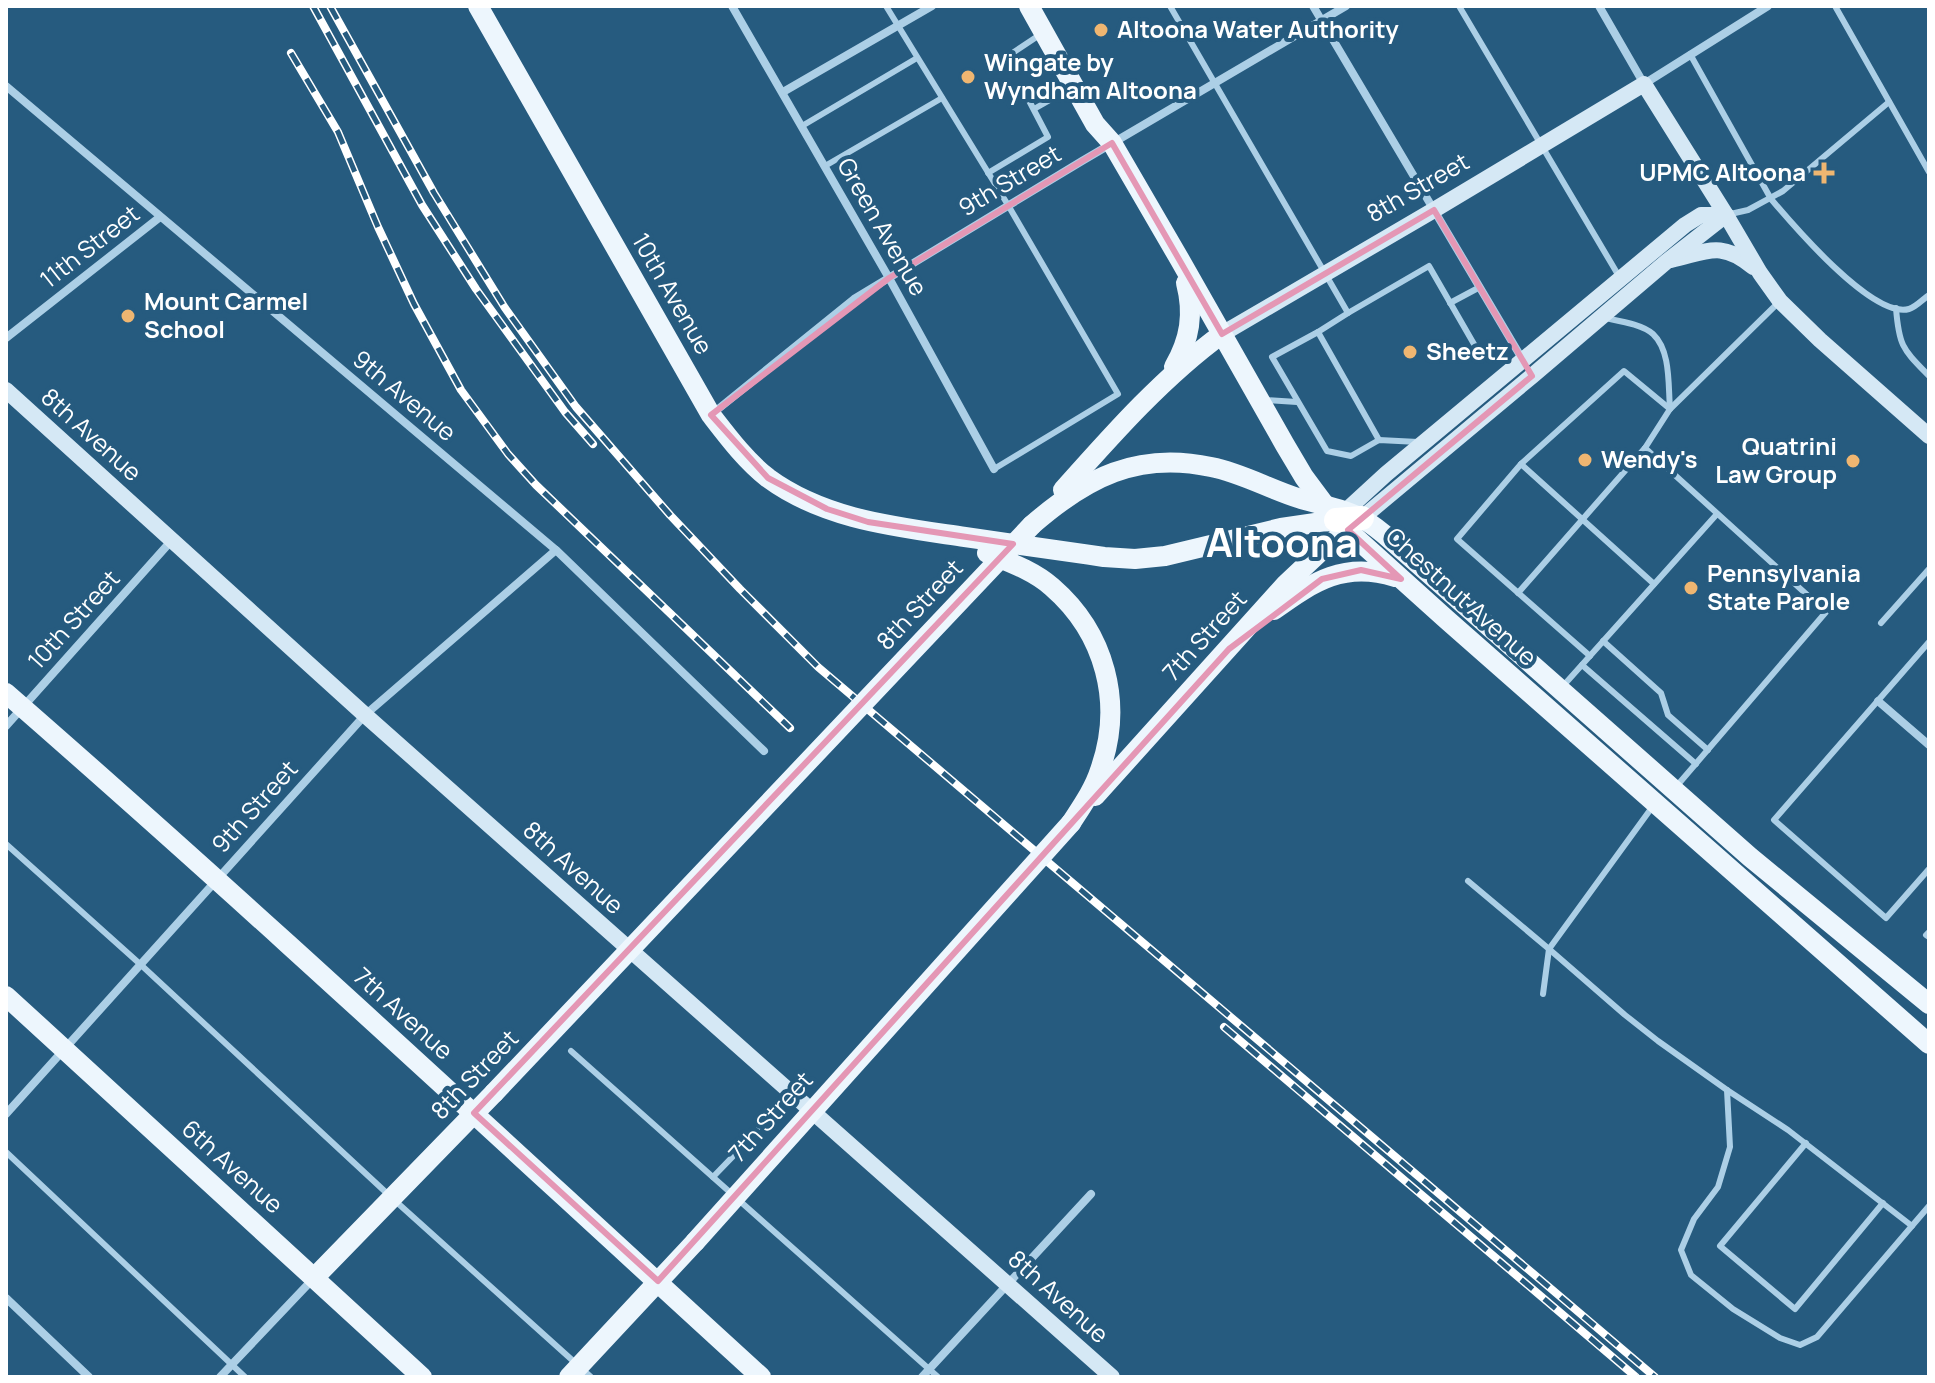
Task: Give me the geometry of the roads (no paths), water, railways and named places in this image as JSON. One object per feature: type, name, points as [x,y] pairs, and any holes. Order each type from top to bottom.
[{"type":"main road","name":"10th Avenue","points":[[478,6],[711,415],[738,450],[768,478],[797,495],[827,509],[894,527]]},
{"type":"main road","name":"Chestnut Avenue","points":[[1029,6],[1095,124],[1112,143],[1304,477],[1401,579],[1929,1044]]},
{"type":"main road","points":[[1165,382],[1186,344],[1191,326],[1190,300],[1180,260]]},
{"type":"main road","name":"8th Street","points":[[315,1277],[494,1093],[1032,525],[1095,454],[1165,382],[1222,334]]},
{"type":"main road","points":[[1032,525],[1056,503],[1108,474],[1144,464],[1177,463],[1211,467],[1247,478],[1343,517]]},
{"type":"main road","name":"Chestnut Avenue","points":[[1343,517],[1392,541],[1750,857],[1929,1004]]},
{"type":"main road","points":[[894,527],[1135,559],[1165,556],[1281,528],[1343,517]]},
{"type":"main road","name":"7th Street","points":[[580,1373],[658,1281],[1229,649],[1343,517]]},
{"type":"main road","points":[[894,527],[968,546],[1015,564],[1051,585],[1081,617],[1104,664],[1110,688],[1110,730],[1101,769],[1071,823]]},
{"type":"main road","points":[[1229,649],[1267,615],[1322,579],[1361,570],[1401,579]]},
{"type":"main road","name":"7th Avenue","points":[[6,693],[474,1113],[761,1377]]},
{"type":"main road","name":"6th Avenue","points":[[6,996],[422,1377]]},
{"type":"street","name":"Green Avenue","points":[[732,6],[889,278],[994,469]]},
{"type":"street","points":[[783,92],[932,6]]},
{"type":"street","points":[[1313,6],[1532,376]]},
{"type":"street","name":"9th Street","points":[[711,415],[854,299],[1346,6]]},
{"type":"street","points":[[1599,6],[1644,84],[1780,301],[1929,436]]},
{"type":"street","name":"8th Street","points":[[1222,334],[1644,84],[1768,6]]},
{"type":"street","name":"9th Avenue","points":[[6,86],[556,550],[764,751]]},
{"type":"street","name":"7th Street","points":[[1343,517],[1425,442],[1685,225],[1701,215],[1726,215]]},
{"type":"street","name":"7th Street","points":[[1343,517],[1532,376],[1726,215]]},
{"type":"street","name":"11th Street","points":[[6,338],[160,217]]},
{"type":"street","points":[[1666,262],[1715,249],[1730,251],[1760,273]]},
{"type":"street","name":"8th Avenue","points":[[6,390],[365,715],[1112,1377]]},
{"type":"street","name":"10th Street","points":[[6,726],[172,540]]},
{"type":"street","name":"9th Street","points":[[6,1114],[365,715],[556,550]]},
{"type":"street","points":[[1878,701],[1929,745]]},
{"type":"street","points":[[922,1377],[1091,1194]]},
{"type":"street","name":"8th Street","points":[[220,1377],[315,1277]]},
{"type":"street","points":[[6,1298],[89,1377]]},
{"type":"lane","points":[[886,6],[1008,205],[1118,394],[994,469]]},
{"type":"lane","points":[[1170,6],[1348,313]]},
{"type":"lane","points":[[1459,6],[1621,279]]},
{"type":"lane","points":[[1835,6],[1929,172]]},
{"type":"lane","points":[[1012,69],[1014,52],[1044,32]]},
{"type":"lane","points":[[1690,54],[1771,199],[1839,272],[1868,297],[1896,308],[1911,309],[1929,295]]},
{"type":"lane","points":[[802,126],[917,58]]},
{"type":"lane","points":[[1034,109],[1074,86]]},
{"type":"lane","points":[[988,173],[1048,137],[1024,91]]},
{"type":"lane","points":[[825,166],[942,98]]},
{"type":"lane","points":[[1726,215],[1748,210],[1771,199],[1815,166],[1889,102]]},
{"type":"lane","points":[[1425,442],[1379,440],[1351,456],[1327,451],[1272,357],[1429,266],[1482,358]]},
{"type":"lane","points":[[1450,303],[1480,287]]},
{"type":"lane","points":[[1518,593],[1645,448],[1670,409],[1780,301]]},
{"type":"lane","points":[[1896,308],[1900,340],[1906,352],[1929,376]]},
{"type":"lane","points":[[1601,317],[1629,323],[1653,334],[1665,353],[1670,409]]},
{"type":"lane","points":[[1318,332],[1379,440]]},
{"type":"lane","points":[[1590,656],[1457,539],[1521,464],[1624,371],[1670,409]]},
{"type":"lane","points":[[1259,399],[1297,402]]},
{"type":"lane","points":[[1645,448],[1826,612],[1674,789]]},
{"type":"lane","points":[[1521,464],[1654,584]]},
{"type":"lane","points":[[1560,689],[1717,514]]},
{"type":"lane","points":[[1881,623],[1929,569]]},
{"type":"lane","points":[[1603,641],[1661,693],[1668,715],[1708,750]]},
{"type":"lane","points":[[1929,642],[1774,820],[1886,918],[1929,869]]},
{"type":"lane","points":[[1582,665],[1696,764]]},
{"type":"lane","points":[[1543,994],[1549,949],[1655,803]]},
{"type":"lane","points":[[6,844],[140,964],[580,1373]]},
{"type":"lane","points":[[1468,881],[1625,1015],[1806,1143],[1912,1226]]},
{"type":"lane","points":[[571,1051],[938,1377]]},
{"type":"lane","points":[[1727,1090],[1730,1147],[1718,1187],[1694,1219],[1681,1250],[1691,1275],[1733,1309],[1780,1338],[1800,1345],[1817,1337],[1929,1206]]},
{"type":"lane","points":[[713,1177],[767,1121],[766,1115]]},
{"type":"lane","points":[[1806,1143],[1720,1246],[1795,1309],[1883,1203]]},
{"type":"lane","points":[[6,1152],[245,1377]]},
{"type":"railway","points":[[313,6],[422,205],[476,289],[565,412],[593,444]]},
{"type":"railway","points":[[330,6],[434,193],[505,308],[576,407],[670,515],[740,589],[818,667],[1655,1377]]},
{"type":"railway","points":[[291,53],[338,132],[414,304],[461,390],[508,454],[536,485],[790,728]]},
{"type":"railway","points":[[1224,1027],[1636,1377]]},
{"type":"place","name":"Altoona Water Authority","points":[[1101,30]]},
{"type":"place","name":"Wingate by Wyndham Altoona","points":[[968,77]]},
{"type":"place","name":"UPMC Altoona","points":[[1824,173]]},
{"type":"place","name":"Mount Carmel School","points":[[128,316]]},
{"type":"place","name":"Sheetz","points":[[1410,352]]},
{"type":"place","name":"Wendy's","points":[[1585,460]]},
{"type":"place","name":"Quatrini Law Group","points":[[1853,461]]},
{"type":"place","name":"Pennsylvania State Parole","points":[[1691,588]]},
{"type":"district","name":"Altoona","points":[[1282,543]]}]
